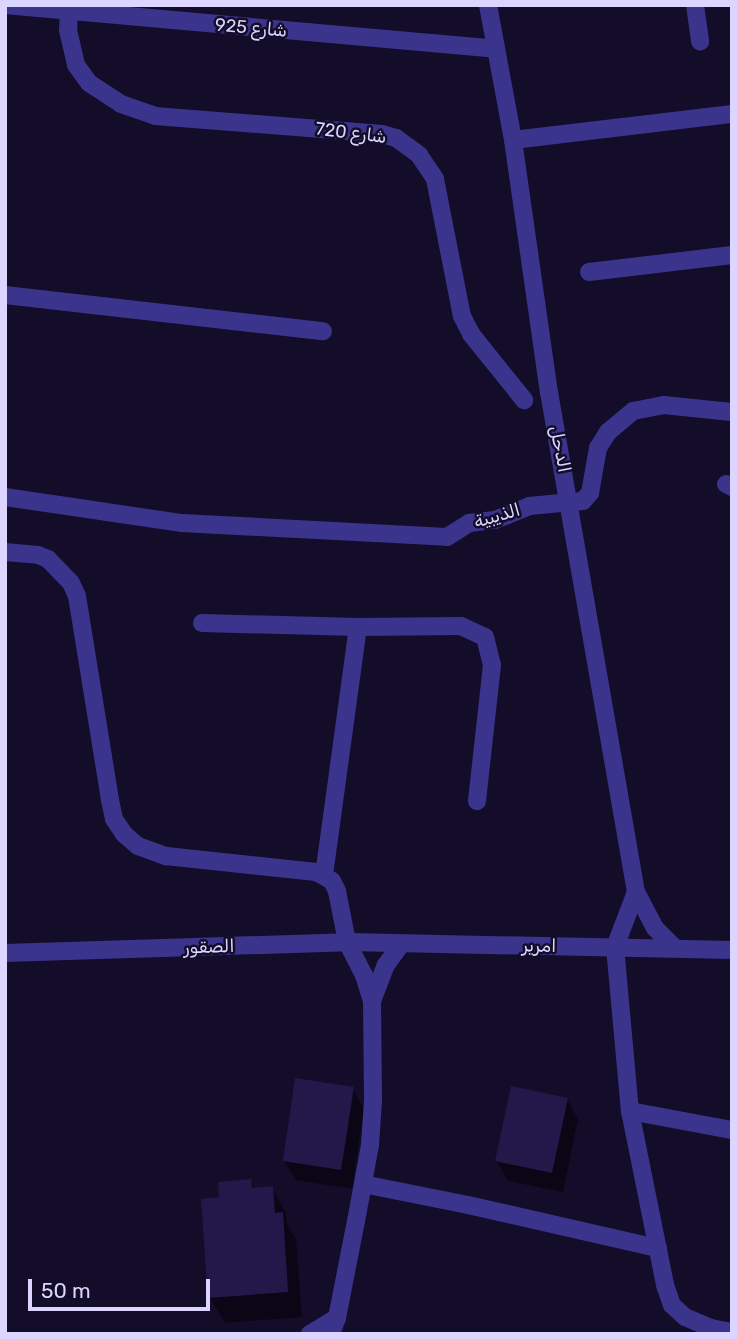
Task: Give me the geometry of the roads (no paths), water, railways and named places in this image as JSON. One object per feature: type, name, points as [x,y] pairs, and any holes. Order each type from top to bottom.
[{"type":"street","name":"شارع 925","points":[[5,5],[496,49]]},
{"type":"street","name":"الدحل","points":[[488,5],[513,140],[549,392],[571,503],[636,892]]},
{"type":"street","points":[[695,5],[700,42]]},
{"type":"street","name":"شارع 720","points":[[69,9],[70,48],[76,65],[96,89],[137,111],[155,116],[382,134],[408,145],[429,166],[435,180],[462,316],[471,334],[523,400]]},
{"type":"street","points":[[513,140],[732,114]]},
{"type":"street","points":[[589,272],[732,255]]},
{"type":"street","points":[[5,295],[323,331]]},
{"type":"street","points":[[571,503],[587,498],[598,449],[608,432],[633,411],[664,405],[732,412]]},
{"type":"street","name":"الذيبية","points":[[5,497],[182,523],[447,537],[469,523],[495,520],[538,504],[571,503]]},
{"type":"street","points":[[5,552],[38,555],[48,559],[64,572],[77,596],[110,800],[114,819],[124,834],[138,846],[166,856],[292,868],[324,875],[337,891],[347,942],[365,975],[372,1001],[373,1101],[363,1184],[334,1326],[310,1334]]},
{"type":"street","points":[[202,623],[461,626],[485,637],[492,666],[477,801]]},
{"type":"street","points":[[324,875],[358,626]]},
{"type":"street","points":[[636,892],[615,947],[630,1111],[658,1248],[672,1305],[685,1317],[710,1331],[732,1332]]},
{"type":"street","points":[[636,892],[655,928],[675,948]]},
{"type":"street","name":"امرير","points":[[347,942],[732,950]]},
{"type":"street","name":"الصقور","points":[[5,953],[347,942]]},
{"type":"street","points":[[372,1001],[386,965],[401,943]]},
{"type":"street","points":[[630,1111],[732,1129]]},
{"type":"street","points":[[363,1184],[658,1248]]}]
